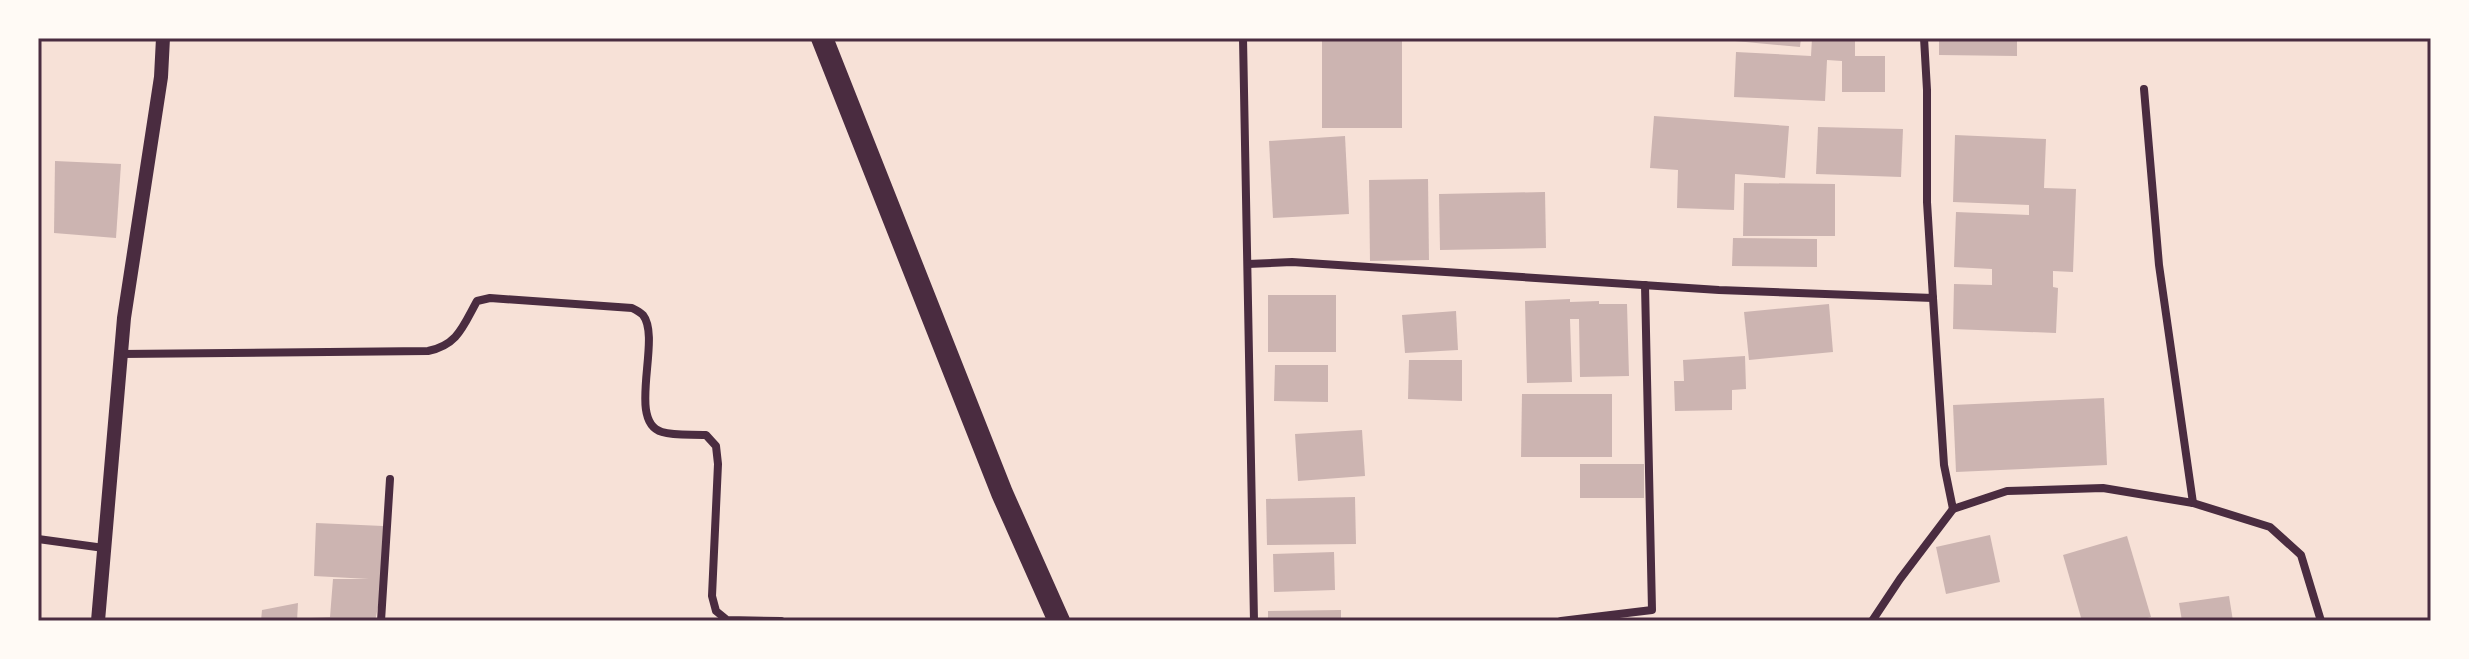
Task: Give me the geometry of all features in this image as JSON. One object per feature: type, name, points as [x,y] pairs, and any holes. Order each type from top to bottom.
[{"type":"highway","points":[[822,38],[1002,493],[1059,621]]},
{"type":"street","points":[[98,621],[124,318],[161,77],[163,38]]},
{"type":"street","points":[[1243,38],[1254,621]]},
{"type":"street","points":[[1924,38],[1927,202],[1944,465],[1953,509]]},
{"type":"street","points":[[2144,89],[2159,265],[2193,503]]},
{"type":"street","points":[[1248,264],[1292,262],[1645,285],[1933,298]]},
{"type":"street","points":[[1561,621],[1652,610],[1645,285]]},
{"type":"street","points":[[121,354],[428,351],[445,348],[458,335],[477,301],[490,298],[632,308],[642,314],[649,329],[645,410],[650,423],[660,432],[706,435],[716,446],[718,464],[712,596],[716,611],[727,620],[781,621]]},
{"type":"street","points":[[381,621],[390,479]]},
{"type":"street","points":[[1872,621],[1953,509],[2007,491],[2103,488],[2193,503],[2270,527],[2301,555],[2321,621]]},
{"type":"street","points":[[38,539],[104,548]]},
{"type":"building","points":[[1735,38],[1801,38],[1800,47],[1735,41]]},
{"type":"building","points":[[1812,38],[1855,38],[1855,56],[1885,56],[1885,92],[1842,92],[1842,61],[1827,60],[1825,101],[1734,97],[1736,52],[1811,56]]},
{"type":"building","points":[[1939,38],[2017,38],[2017,56],[1939,55]]},
{"type":"building","points":[[1322,39],[1402,39],[1402,128],[1322,128]]},
{"type":"building","points":[[1654,116],[1789,126],[1785,178],[1735,174],[1734,210],[1677,208],[1678,170],[1650,168]]},
{"type":"building","points":[[1818,127],[1903,129],[1901,177],[1816,174]]},
{"type":"building","points":[[1955,135],[2046,139],[2044,188],[2076,189],[2073,272],[2053,271],[2053,287],[2058,288],[2056,333],[1953,329],[1954,284],[1992,285],[1992,269],[1954,267],[1956,212],[2029,215],[2029,205],[1953,202]]},
{"type":"building","points":[[1345,136],[1349,214],[1273,218],[1269,141]]},
{"type":"building","points":[[55,161],[121,164],[116,238],[54,233]]},
{"type":"building","points":[[1428,179],[1429,260],[1370,261],[1369,180]]},
{"type":"building","points":[[1744,183],[1835,184],[1835,236],[1743,236]]},
{"type":"building","points":[[1545,192],[1546,248],[1440,250],[1439,194]]},
{"type":"building","points":[[1733,238],[1817,239],[1817,267],[1732,266]]},
{"type":"building","points":[[1268,295],[1336,295],[1336,352],[1268,352]]},
{"type":"building","points":[[1570,299],[1570,302],[1627,304],[1629,376],[1580,377],[1579,319],[1570,319],[1572,382],[1527,383],[1525,301]]},
{"type":"building","points":[[1829,304],[1833,352],[1749,360],[1744,312]]},
{"type":"building","points":[[1456,311],[1458,350],[1405,353],[1402,315]]},
{"type":"building","points":[[1745,356],[1746,389],[1732,390],[1732,410],[1675,411],[1674,381],[1684,381],[1683,360]]},
{"type":"building","points":[[1409,360],[1462,360],[1462,401],[1408,399]]},
{"type":"building","points":[[1275,365],[1328,365],[1328,402],[1274,401]]},
{"type":"building","points":[[1522,394],[1612,394],[1612,457],[1521,457]]},
{"type":"building","points":[[2104,398],[2107,465],[1956,472],[1953,405]]},
{"type":"building","points":[[1362,430],[1365,476],[1298,481],[1295,434]]},
{"type":"building","points":[[1580,464],[1644,464],[1644,498],[1580,498]]},
{"type":"building","points":[[1355,497],[1356,544],[1267,545],[1266,499]]},
{"type":"building","points":[[316,523],[383,526],[384,579],[375,621],[311,621],[311,618],[330,617],[333,579],[369,579],[314,576]]},
{"type":"building","points":[[1990,535],[2000,582],[1946,594],[1936,547]]},
{"type":"building","points":[[2127,536],[2151,617],[2136,621],[2082,621],[2063,555]]},
{"type":"building","points":[[1334,552],[1335,590],[1274,592],[1273,554]]},
{"type":"building","points":[[2229,596],[2233,621],[2182,621],[2179,603]]},
{"type":"building","points":[[298,603],[297,621],[261,621],[262,610]]},
{"type":"building","points":[[1341,610],[1341,621],[1268,621],[1268,611]]}]
